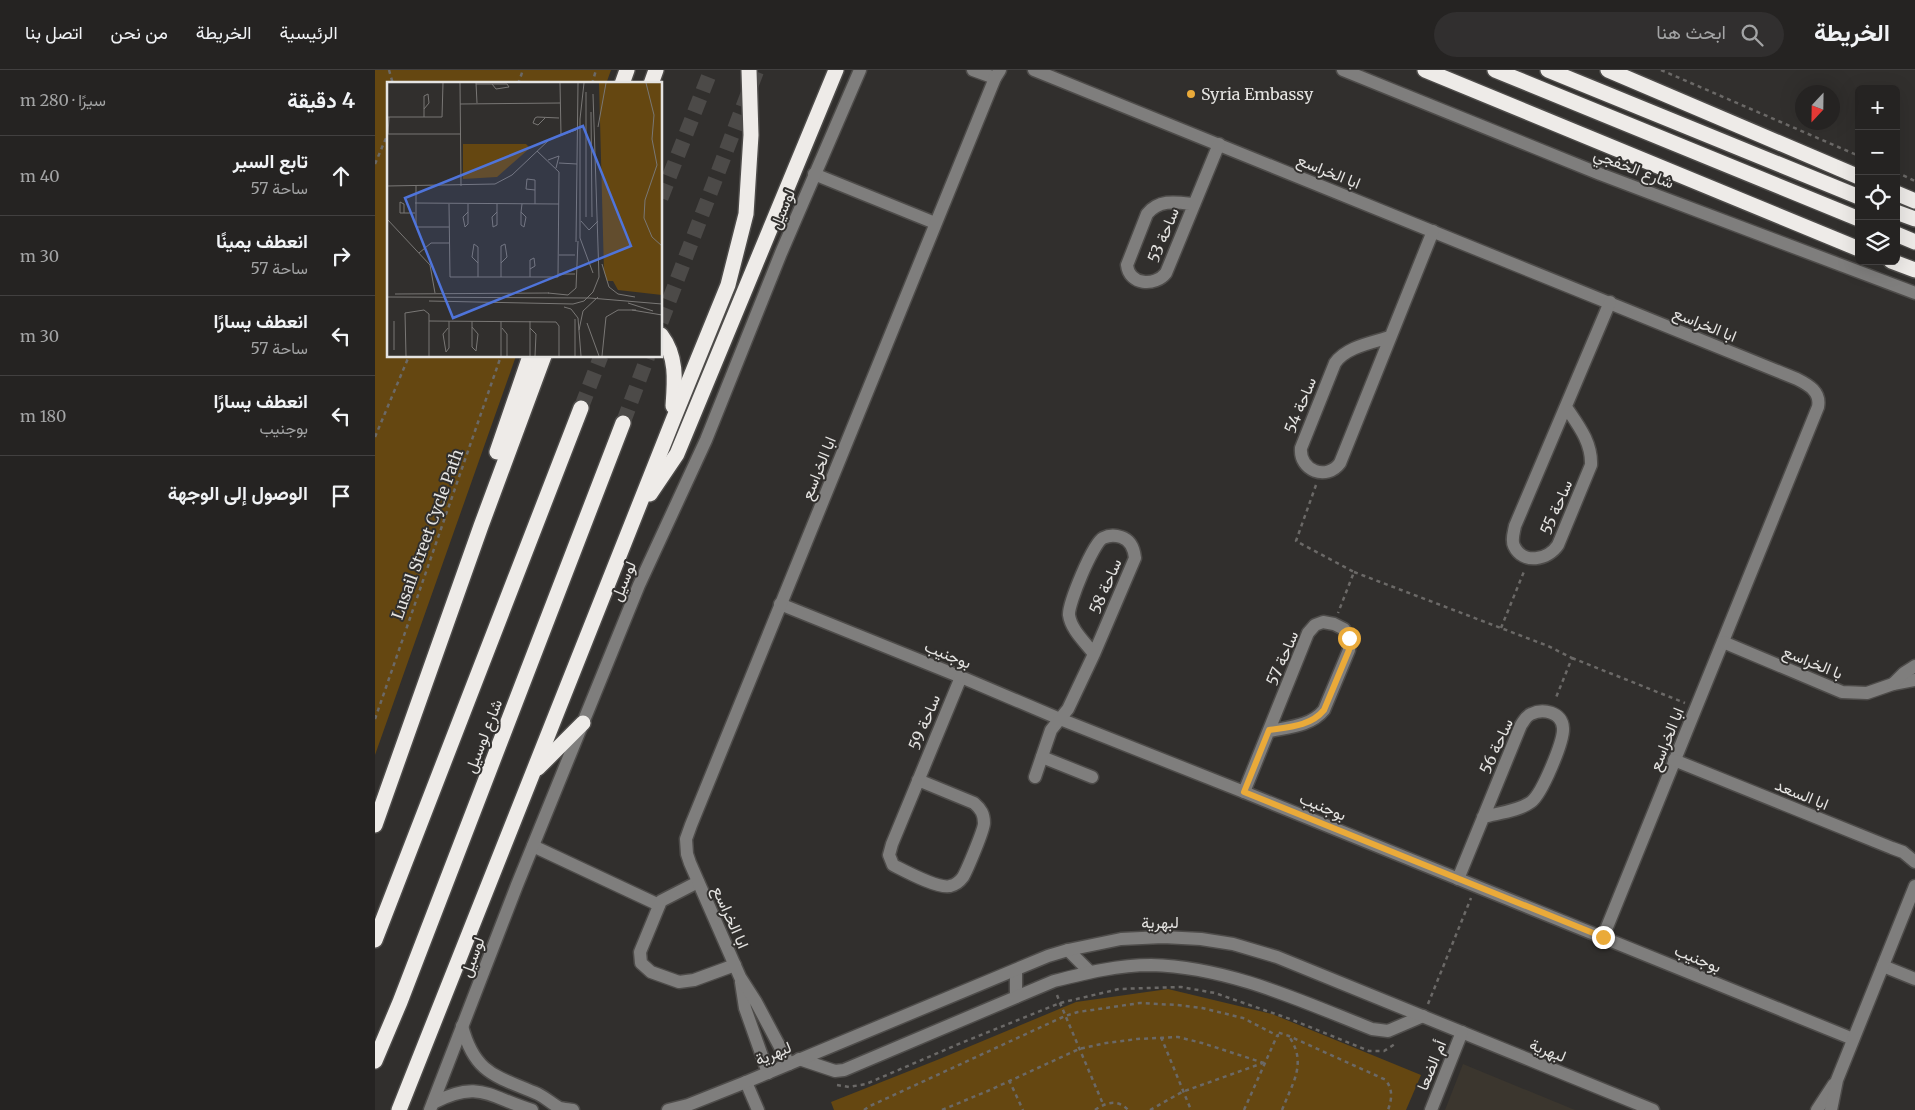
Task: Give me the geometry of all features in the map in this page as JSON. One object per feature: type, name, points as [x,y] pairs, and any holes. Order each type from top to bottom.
[{"type":"highway","points":[[623,82],[627,70]]},
{"type":"highway","points":[[652,82],[656,70]]},
{"type":"highway","points":[[399,1110],[673,420],[729,285],[746,214],[751,135],[749,70]]},
{"type":"highway","points":[[635,515],[677,454],[836,70]]},
{"type":"highway","points":[[1425,70],[1855,247]]},
{"type":"highway","points":[[1495,70],[1855,217]]},
{"type":"highway","points":[[1548,70],[1855,194]]},
{"type":"highway","points":[[1608,70],[1855,175]]},
{"type":"highway","points":[[1900,195],[1915,201]]},
{"type":"highway","points":[[1900,213],[1915,219]]},
{"type":"highway","points":[[1900,236],[1915,242]]},
{"type":"highway","points":[[1900,264],[1915,270]]},
{"type":"highway","points":[[663,339],[673,358],[675,384],[673,420]]},
{"type":"highway","points":[[481,526],[493,463],[529,358]]},
{"type":"highway","points":[[375,825],[542,358]]},
{"type":"highway","points":[[538,370],[547,358]]},
{"type":"highway","name":"شارع لوسيل","points":[[375,940],[581,408]]},
{"type":"highway","name":"شارع لوسيل","points":[[375,1061],[407,983],[623,423]]},
{"type":"highway","points":[[533,772],[583,722]]},
{"type":"street","name":"لوسيل","points":[[431,1106],[533,846],[639,585],[710,431],[814,174],[860,70]]},
{"type":"street","points":[[973,70],[997,74]]},
{"type":"street","name":"ابا الخراسع","points":[[1034,70],[1797,379],[1808,384],[1817,396],[1818,407],[1603,937]]},
{"type":"street","name":"شارع الخفجي","points":[[1343,70],[1600,174],[1915,293]]},
{"type":"street","name":"ابا الخراسع","points":[[794,1061],[740,977],[687,854],[686,839],[997,74]]},
{"type":"street","name":"ساحة 53","points":[[1193,204],[1161,203],[1152,208],[1147,214],[1127,265],[1127,270],[1132,276],[1152,283],[1162,279],[1166,273],[1219,144]]},
{"type":"street","points":[[814,174],[935,223]]},
{"type":"street","points":[[1320,473],[1331,471],[1341,463],[1433,231]]},
{"type":"street","name":"ساحة 55","points":[[1566,407],[1588,444],[1591,454],[1591,465],[1563,534],[1553,553],[1545,557],[1533,559],[1523,555],[1514,546],[1515,526],[1609,302]]},
{"type":"street","name":"ساحة 54","points":[[1320,473],[1308,468],[1304,464],[1301,459],[1301,448],[1335,363],[1346,352],[1390,337]]},
{"type":"street","name":"ساحة 58","points":[[1035,777],[1053,727],[1068,709],[1095,654],[1135,558],[1134,547],[1125,538],[1112,535],[1101,538],[1095,547],[1070,604],[1069,615],[1073,626],[1095,654]]},
{"type":"street","name":"بوجنيب","points":[[780,604],[961,676],[1059,719],[1853,1039]]},
{"type":"street","name":"ساحة 57","points":[[1244,792],[1308,634],[1315,625],[1323,622],[1334,624]]},
{"type":"street","points":[[1269,730],[1311,722],[1318,718],[1324,710],[1349,650],[1349,638],[1344,629],[1334,624]]},
{"type":"street","name":"با الخراسع","points":[[1723,642],[1842,692],[1867,693],[1893,684],[1915,680]]},
{"type":"street","name":"با الخراسع","points":[[1893,684],[1904,673],[1915,666]]},
{"type":"street","name":"ساحة 59","points":[[918,780],[974,803],[980,808],[984,816],[984,826],[963,877],[956,884],[940,886],[901,870],[890,862],[889,855],[892,844],[918,780],[961,676]]},
{"type":"street","name":"ساحة 56","points":[[1458,879],[1521,725],[1529,715],[1539,711],[1550,711]]},
{"type":"street","points":[[1483,817],[1532,802],[1539,793],[1563,738],[1564,726],[1560,719],[1550,711]]},
{"type":"street","points":[[1041,757],[1092,777]]},
{"type":"street","name":"ابا السعد","points":[[1675,760],[1897,850],[1915,862]]},
{"type":"street","points":[[533,846],[659,905]]},
{"type":"street","name":"ابا الخراسع","points":[[698,882],[666,898],[659,905],[639,958],[645,968],[673,980],[686,982],[735,965]]},
{"type":"street","points":[[1831,1110],[1837,1080],[1915,886]]},
{"type":"street","name":"لبهرية","points":[[668,1110],[688,1105],[746,1082],[1048,956],[1121,939],[1163,937],[1201,939],[1233,944],[1277,957],[1653,1110]]},
{"type":"street","points":[[1068,950],[1090,972]]},
{"type":"street","points":[[794,1061],[835,1071],[844,1070],[1054,981],[1090,972],[1149,965],[1185,967],[1216,973],[1259,986],[1372,1029],[1388,1031],[1423,1016]]},
{"type":"street","points":[[1883,966],[1915,979]]},
{"type":"street","points":[[1015,970],[1016,997]]},
{"type":"street","name":"ابا الخراسع","points":[[740,977],[745,1008],[768,1073]]},
{"type":"street","points":[[462,1026],[470,1051],[477,1062],[488,1072],[550,1100],[562,1109]]},
{"type":"street","name":"أم الضعا","points":[[1431,1110],[1462,1032]]},
{"type":"street","points":[[1817,1110],[1837,1080]]},
{"type":"street","points":[[746,1082],[758,1110]]},
{"type":"street","points":[[431,1106],[448,1095],[473,1091],[491,1094],[532,1110]]},
{"type":"path","points":[[519,82],[523,70]]},
{"type":"path","points":[[1661,70],[1855,154]]},
{"type":"path","points":[[375,164],[387,136]]},
{"type":"path","points":[[1900,174],[1915,181]]},
{"type":"path","points":[[375,437],[408,358]]},
{"type":"path","name":"Lusail Street Cycle Path","points":[[375,719],[500,358]]},
{"type":"path","points":[[1320,473],[1296,541],[1354,572],[1548,646],[1572,658],[1696,707]]},
{"type":"path","points":[[1501,628],[1529,557]]},
{"type":"path","points":[[1334,624],[1354,572]]},
{"type":"path","points":[[1550,711],[1572,658]]},
{"type":"path","points":[[1423,1016],[1476,886]]},
{"type":"path","points":[[1054,981],[1065,1016],[1103,1104]]},
{"type":"path","points":[[833,1084],[849,1087],[866,1084],[1060,1003],[1119,989],[1181,987],[1215,994],[1253,1006],[1369,1050],[1384,1051],[1397,1042]]},
{"type":"path","points":[[864,1110],[1065,1016],[1078,1012],[1140,1003],[1202,1008],[1243,1018],[1278,1036]]},
{"type":"path","points":[[1244,1110],[1264,1062],[1278,1036],[1277,1032],[1386,1080],[1392,1092],[1392,1099],[1388,1110]]},
{"type":"path","points":[[1282,1110],[1298,1069],[1299,1057],[1289,1036]]},
{"type":"path","points":[[1161,1037],[1191,1110]]},
{"type":"path","points":[[942,1110],[991,1090],[1079,1049],[1106,1043],[1179,1037],[1264,1062]]},
{"type":"path","points":[[1150,1110],[1182,1092],[1264,1062]]},
{"type":"path","points":[[1009,1080],[1023,1110]]},
{"type":"path","points":[[1095,1110],[1103,1104],[1115,1102],[1128,1110]]},
{"type":"shaded area","points":[[375,70],[611,70],[607,82],[387,82],[387,358],[515,358],[375,755]]},
{"type":"shaded area","points":[[1168,989],[1272,1014],[1421,1075],[1406,1110],[834,1110],[831,1102],[1076,1002]]},
{"type":"shaded area","points":[[1463,1064],[1575,1110],[1445,1110]]},
{"type":"tunnel","points":[[663,193],[711,70]]},
{"type":"tunnel","points":[[663,317],[757,70]]},
{"type":"tunnel","points":[[581,408],[600,358]]},
{"type":"tunnel","points":[[623,423],[647,358]]},
{"type":"place","name":"Syria Embassy","points":[[1191,94]]},
{"type":"route","points":[[1349,638],[1349,650],[1324,710],[1318,718],[1311,722],[1269,730],[1244,792],[1603,937]]}]
